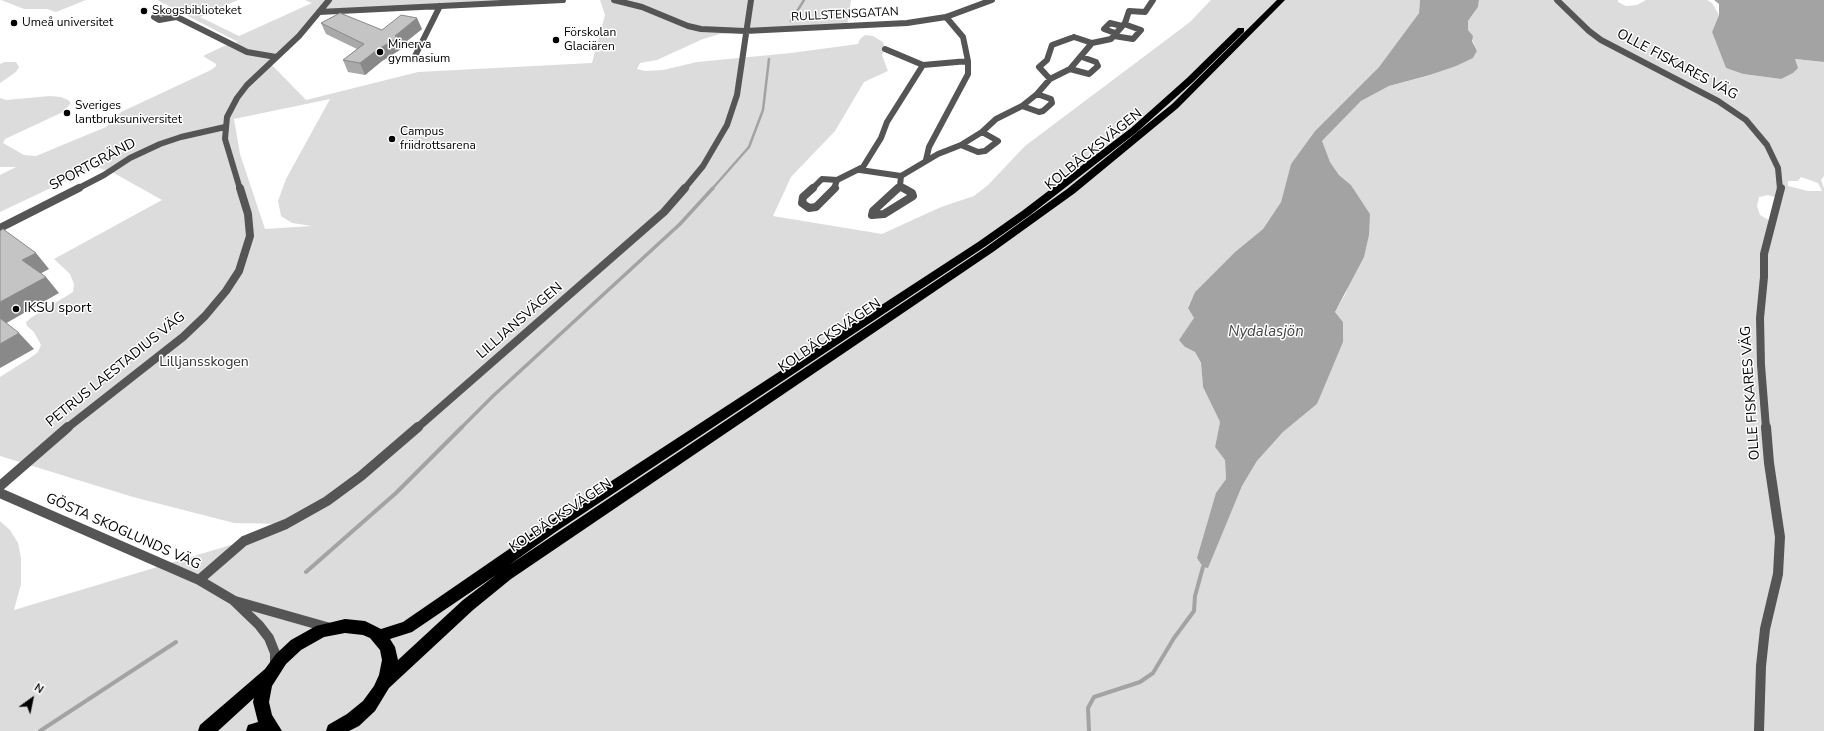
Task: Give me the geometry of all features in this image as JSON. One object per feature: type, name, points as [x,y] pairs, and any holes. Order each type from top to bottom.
[{"type":"highway","name":"KOLBÄCKSVÄGEN","points":[[380,636],[408,627],[431,612],[552,527],[982,244],[1026,213],[1099,159],[1165,103],[1196,75],[1269,0]]},
{"type":"highway","name":"KOLBÄCKSVÄGEN","points":[[385,682],[468,605],[506,575],[563,535],[983,254],[1071,191],[1175,106],[1221,62],[1280,0]]},
{"type":"highway","points":[[206,731],[273,669],[296,645],[312,635],[330,628],[359,626],[380,636],[387,647],[390,660],[385,682],[375,699],[365,710],[353,720],[334,731]]},
{"type":"highway","points":[[266,730],[261,702],[262,692],[273,669]]},
{"type":"street","name":"PETRUS LAESTADIUS VÄG","points":[[0,486],[86,412],[183,337],[205,316],[226,291],[239,270],[250,236],[248,214],[225,139],[225,127],[229,113],[237,98],[262,70],[299,36],[329,0]]},
{"type":"street","points":[[320,12],[563,0]]},
{"type":"street","name":"RULLSTENSGATAN","points":[[614,0],[642,7],[688,26],[701,29],[745,31],[906,23],[946,17],[992,0]]},
{"type":"street","name":"LILLJANSVÄGEN","points":[[199,580],[244,541],[286,524],[327,500],[361,476],[658,217],[690,183],[703,166],[727,124],[737,95],[750,0]]},
{"type":"street","points":[[1050,79],[1040,67],[1047,60],[1052,45],[1071,38],[1092,43],[1106,41],[1123,25],[1130,11],[1144,12],[1149,8],[1153,0]]},
{"type":"street","name":"OLLE FISKARES VÄG","points":[[1557,0],[1589,31],[1601,40],[1718,101],[1746,120],[1767,145],[1778,168],[1781,183],[1780,194],[1764,254],[1764,277],[1760,318],[1761,365],[1769,463],[1780,537],[1778,574],[1765,629],[1761,666],[1759,731]]},
{"type":"street","points":[[412,60],[440,6]]},
{"type":"street","points":[[176,17],[247,52],[276,57]]},
{"type":"street","points":[[926,160],[929,147],[968,74],[968,61],[963,37],[946,17]]},
{"type":"street","points":[[1110,23],[1123,25],[1141,30],[1133,39],[1114,35],[1104,28],[1110,23]]},
{"type":"street","points":[[837,180],[836,187],[824,197],[816,207],[809,208],[802,203],[804,195],[822,179],[837,180],[860,170],[901,176],[915,169],[926,160],[961,144],[982,132],[996,119],[1022,106],[1037,94],[1050,79],[1070,69],[1082,57],[1092,43]]},
{"type":"street","points":[[885,49],[923,65],[968,61]]},
{"type":"street","points":[[1070,69],[1089,74],[1098,66],[1096,62],[1082,57]]},
{"type":"street","points":[[860,170],[881,138],[887,122],[901,99],[911,87],[923,65]]},
{"type":"street","points":[[1022,106],[1039,112],[1043,111],[1052,103],[1051,99],[1037,94]]},
{"type":"street","name":"SPORTGRÄND","points":[[0,228],[104,175],[130,158],[154,147],[181,137],[225,127]]},
{"type":"street","points":[[961,144],[980,152],[985,151],[998,142],[996,138],[982,132]]},
{"type":"street","points":[[900,186],[912,193],[913,196],[884,214],[872,215],[873,211],[900,186],[901,176]]},
{"type":"street","name":"GÖSTA SKOGLUNDS VÄG","points":[[0,493],[199,580],[233,600],[259,625],[269,638],[275,653],[273,669]]},
{"type":"street","name":"GÖSTA SKOGLUNDS VÄG","points":[[233,600],[330,628]]},
{"type":"green space","points":[[1,0],[86,0],[56,12],[47,9],[24,9]]},
{"type":"green space","name":"Lilljansskogen","points":[[157,0],[238,0],[200,17],[239,36],[312,3],[305,0],[563,0],[320,12],[270,63],[306,100],[418,72],[592,63],[605,15],[600,0],[851,0],[847,26],[720,34],[703,39],[657,60],[640,63],[637,69],[645,71],[663,70],[697,62],[791,53],[858,44],[860,39],[865,35],[873,36],[883,42],[885,49],[882,55],[888,71],[864,82],[835,131],[791,177],[773,216],[882,234],[941,207],[974,196],[988,185],[1025,146],[1190,22],[1211,0],[1420,0],[1419,13],[1379,67],[1315,131],[1291,164],[1281,202],[1263,229],[1235,252],[1195,292],[1188,307],[1194,318],[1185,347],[1195,352],[1201,364],[1203,387],[1220,422],[1215,447],[1225,459],[1226,479],[1216,494],[1208,567],[1242,486],[1257,461],[1283,432],[1317,404],[1343,322],[1335,312],[1346,293],[1370,214],[1351,185],[1339,175],[1330,162],[1321,142],[1361,101],[1389,86],[1431,75],[1473,58],[1477,51],[1468,30],[1468,21],[1478,7],[1479,0],[1618,0],[1618,2],[1626,6],[1637,5],[1646,0],[1707,0],[1712,3],[1719,15],[1712,32],[1726,68],[1743,74],[1781,79],[1794,59],[1824,62],[1824,176],[1821,180],[1824,188],[1824,731],[0,731],[0,521],[10,530],[18,543],[21,558],[21,584],[14,610],[244,541],[285,524],[234,523],[133,497],[0,456],[0,377],[38,352],[41,345],[34,332],[27,326],[26,322],[73,292],[74,284],[70,274],[54,259],[162,200],[112,172],[95,167],[0,212],[0,175],[16,167],[0,167],[0,98],[6,100],[50,96],[61,97],[71,103],[63,112],[5,139],[3,143],[24,155],[36,156],[106,127],[121,112],[211,70],[216,66],[216,64],[203,56],[224,46],[238,42]],"holes":[[[330,99],[286,179],[278,201],[281,216],[292,223],[312,226],[265,229],[240,154],[234,119]],[[1801,177],[1818,183],[1822,191],[1808,191],[1788,186],[1788,181],[1798,181]],[[1768,195],[1778,198],[1772,222],[1760,215],[1757,206],[1759,197]]]},
{"type":"green space","points":[[5,62],[16,62],[19,67],[16,72],[0,83],[0,64]]},
{"type":"water","name":"Nydalasjön","points":[[1420,0],[1479,0],[1478,7],[1468,21],[1468,30],[1473,36],[1472,41],[1477,51],[1473,58],[1456,66],[1389,86],[1361,101],[1322,141],[1330,162],[1339,175],[1351,185],[1370,214],[1369,235],[1364,257],[1335,312],[1343,322],[1343,342],[1317,404],[1283,432],[1257,461],[1242,486],[1208,568],[1203,567],[1197,558],[1216,493],[1226,479],[1225,460],[1215,447],[1220,422],[1203,387],[1201,363],[1195,352],[1185,347],[1179,340],[1194,318],[1188,308],[1195,292],[1235,252],[1263,229],[1281,202],[1291,164],[1315,131],[1379,67],[1419,13]]},
{"type":"water","points":[[1714,0],[1824,0],[1824,62],[1795,59],[1798,68],[1793,73],[1781,79],[1743,74],[1726,68],[1712,32],[1719,15],[1719,4]]},
{"type":"building","points":[[340,13],[382,30],[401,15],[417,18],[395,36],[399,37],[377,50],[360,63],[343,60],[364,44],[321,23]]},
{"type":"building","points":[[3,229],[36,253],[22,260],[46,277],[0,302],[0,231]]},
{"type":"building","points":[[0,318],[19,333],[0,344]]},
{"type":"waterway","points":[[791,21],[804,0]]},
{"type":"waterway","points":[[712,189],[749,147],[763,110],[769,59]]},
{"type":"waterway","points":[[306,572],[396,493],[493,396],[680,224],[713,188]]},
{"type":"waterway","points":[[1089,731],[1088,708],[1094,697],[1140,682],[1153,673],[1174,638],[1194,611],[1195,596],[1203,567]]},
{"type":"waterway","points":[[40,731],[176,642]]},
{"type":"place","name":"Skogsbiblioteket","points":[[144,11]]},
{"type":"place","name":"Umeå universitet","points":[[14,23]]},
{"type":"place","name":"Förskolan Glaciären","points":[[556,40]]},
{"type":"place","name":"Minerva gymnasium","points":[[380,52]]},
{"type":"place","name":"Sveriges lantbruksuniversitet","points":[[67,113]]},
{"type":"place","name":"Campus friidrottsarena","points":[[392,139]]},
{"type":"place","name":"IKSU sport","points":[[16,309]]}]
